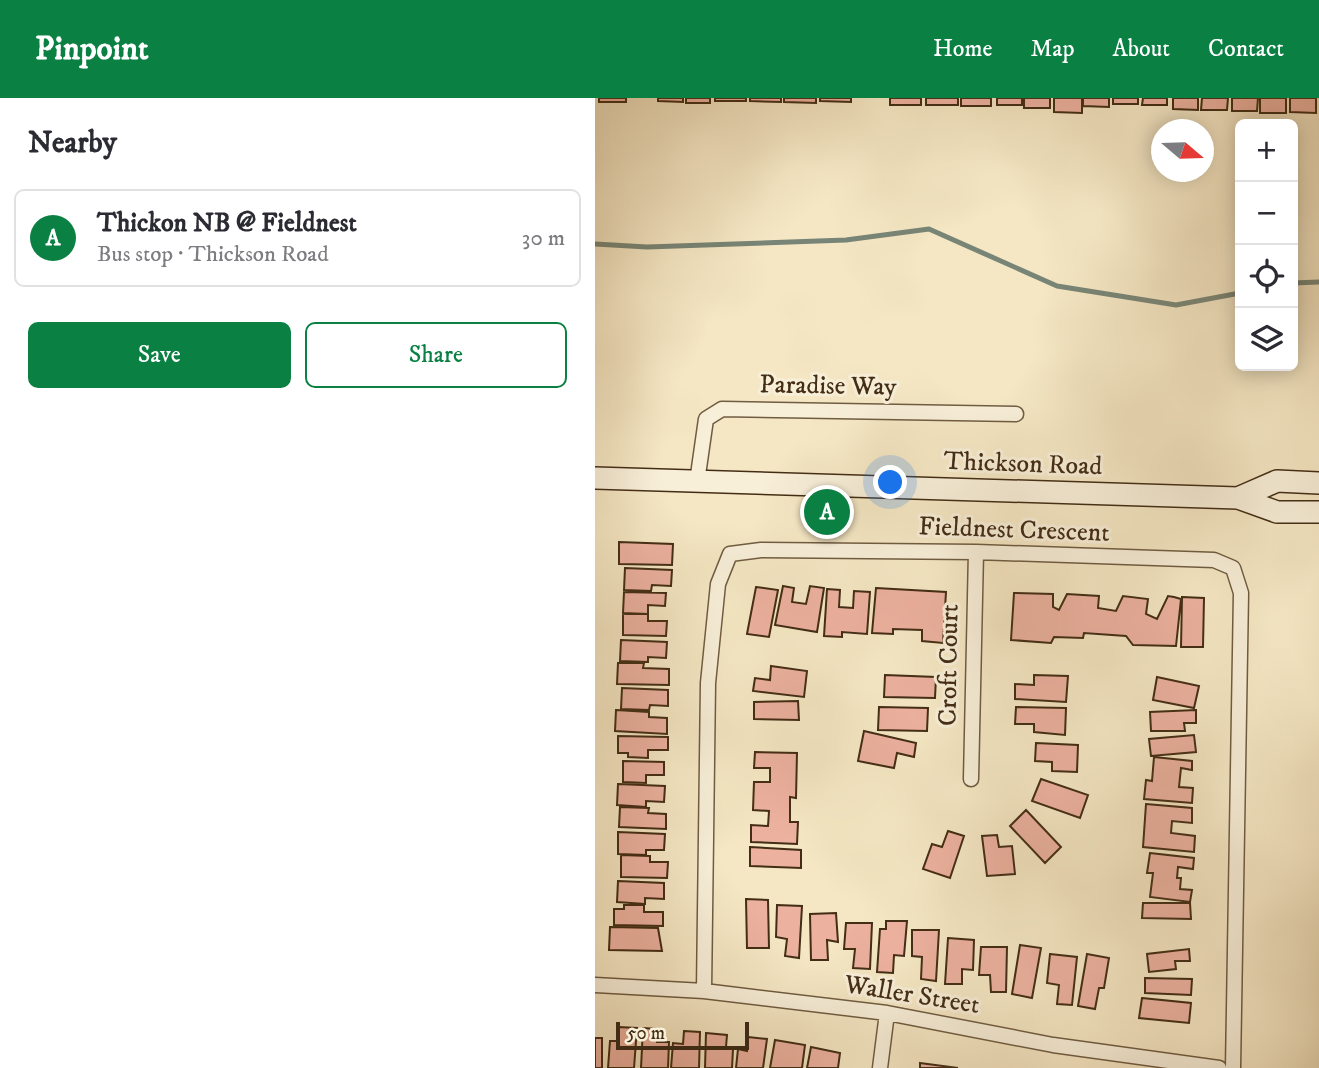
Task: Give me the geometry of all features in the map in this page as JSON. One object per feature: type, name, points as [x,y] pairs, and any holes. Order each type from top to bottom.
[{"type":"main road","name":"Thickson Road","points":[[595,478],[1238,498],[1277,512],[1319,512]]},
{"type":"main road","name":"Thickson Road","points":[[1238,498],[1277,481],[1319,483]]},
{"type":"street","name":"Paradise Way","points":[[698,482],[706,419],[722,409],[1016,414]]},
{"type":"street","name":"Fieldnest Crescent","points":[[704,991],[708,683],[717,584],[730,554],[761,550],[976,552],[1214,561],[1233,568],[1241,593],[1233,1068]]},
{"type":"street","name":"Croft Court","points":[[971,779],[976,552]]},
{"type":"street","name":"Waller Street","points":[[595,985],[704,991],[887,1013],[1053,1045],[1219,1068]]},
{"type":"street","points":[[880,1068],[887,1013]]},
{"type":"building","points":[[599,98],[626,98],[626,102],[599,102]]},
{"type":"building","points":[[658,98],[683,98],[683,102],[658,101]]},
{"type":"building","points":[[686,98],[710,98],[710,103],[686,103]]},
{"type":"building","points":[[715,98],[746,98],[746,101],[715,101]]},
{"type":"building","points":[[750,98],[781,98],[781,102],[750,101]]},
{"type":"building","points":[[784,98],[816,98],[816,103],[784,102]]},
{"type":"building","points":[[820,98],[851,98],[851,102],[820,101]]},
{"type":"building","points":[[890,98],[921,98],[921,105],[890,105]]},
{"type":"building","points":[[926,98],[958,98],[958,105],[926,105]]},
{"type":"building","points":[[961,98],[991,98],[991,106],[961,106]]},
{"type":"building","points":[[997,98],[1022,98],[1022,105],[997,105]]},
{"type":"building","points":[[1024,98],[1050,98],[1050,108],[1024,108]]},
{"type":"building","points":[[1054,98],[1082,98],[1082,113],[1054,112]]},
{"type":"building","points":[[1083,98],[1109,98],[1109,107],[1083,106]]},
{"type":"building","points":[[1113,98],[1138,98],[1138,104],[1113,104]]},
{"type":"building","points":[[1143,98],[1167,98],[1167,105],[1142,105]]},
{"type":"building","points":[[1173,98],[1198,98],[1198,110],[1173,109]]},
{"type":"building","points":[[1202,98],[1228,98],[1227,110],[1201,110]]},
{"type":"building","points":[[1232,98],[1258,98],[1257,111],[1232,111]]},
{"type":"building","points":[[1260,98],[1286,98],[1286,113],[1260,113]]},
{"type":"building","points":[[1290,98],[1316,98],[1316,113],[1290,112]]},
{"type":"building","points":[[619,542],[673,544],[672,565],[619,564]]},
{"type":"building","points":[[625,568],[672,570],[671,586],[652,585],[651,591],[624,590]]},
{"type":"building","points":[[783,586],[794,588],[792,602],[806,604],[810,586],[824,588],[817,632],[775,625]]},
{"type":"building","points":[[756,587],[778,590],[769,637],[747,634]]},
{"type":"building","points":[[876,588],[946,592],[943,643],[922,641],[922,630],[893,629],[893,634],[872,633]]},
{"type":"building","points":[[827,589],[840,590],[839,607],[853,608],[854,591],[870,592],[867,634],[842,632],[842,637],[824,636]]},
{"type":"building","points":[[624,592],[666,593],[665,606],[648,605],[648,614],[623,613]]},
{"type":"building","points":[[1014,593],[1053,594],[1053,607],[1059,610],[1067,594],[1099,596],[1098,608],[1116,611],[1123,596],[1148,599],[1146,614],[1157,619],[1168,596],[1181,599],[1176,646],[1133,645],[1126,636],[1084,633],[1083,638],[1054,637],[1051,643],[1011,640]]},
{"type":"building","points":[[1182,597],[1204,598],[1203,647],[1181,647]]},
{"type":"building","points":[[623,614],[648,614],[648,621],[667,621],[666,636],[623,635]]},
{"type":"building","points":[[621,640],[667,642],[666,658],[648,657],[648,662],[620,661]]},
{"type":"building","points":[[618,663],[644,663],[643,668],[669,669],[669,685],[617,684]]},
{"type":"building","points":[[771,666],[807,671],[804,697],[753,691],[755,678],[770,680]]},
{"type":"building","points":[[885,675],[936,677],[935,698],[884,697]]},
{"type":"building","points":[[1034,675],[1068,676],[1066,702],[1015,699],[1015,684],[1034,685]]},
{"type":"building","points":[[1157,677],[1199,686],[1194,708],[1153,700]]},
{"type":"building","points":[[622,688],[668,690],[668,706],[650,705],[649,710],[621,709]]},
{"type":"building","points":[[798,701],[799,720],[754,719],[754,702]]},
{"type":"building","points":[[879,707],[928,708],[927,731],[878,730]]},
{"type":"building","points":[[1016,707],[1066,708],[1065,735],[1034,732],[1034,724],[1015,724]]},
{"type":"building","points":[[616,710],[649,712],[649,717],[667,718],[667,734],[615,731]]},
{"type":"building","points":[[1196,710],[1196,723],[1184,723],[1185,731],[1151,731],[1150,712]]},
{"type":"building","points":[[864,731],[916,743],[914,757],[897,753],[894,768],[858,761]]},
{"type":"building","points":[[1194,735],[1196,752],[1151,756],[1149,739]]},
{"type":"building","points":[[618,736],[668,737],[668,750],[648,750],[648,758],[628,757],[628,753],[618,753]]},
{"type":"building","points":[[1036,743],[1078,745],[1077,772],[1052,771],[1052,762],[1035,761]]},
{"type":"building","points":[[755,752],[797,753],[796,798],[790,797],[790,822],[798,822],[797,844],[751,842],[751,825],[768,826],[769,811],[753,810],[754,782],[770,782],[770,768],[754,768]]},
{"type":"building","points":[[1154,757],[1192,761],[1192,770],[1181,768],[1179,787],[1193,788],[1192,803],[1144,799],[1146,780],[1152,781]]},
{"type":"building","points":[[623,761],[664,762],[664,775],[646,775],[646,783],[623,782]]},
{"type":"building","points":[[1041,779],[1088,795],[1080,818],[1032,801]]},
{"type":"building","points":[[618,784],[665,786],[664,802],[646,801],[646,807],[617,805]]},
{"type":"building","points":[[1146,804],[1192,808],[1192,823],[1172,821],[1171,833],[1195,836],[1194,852],[1143,847]]},
{"type":"building","points":[[620,807],[649,808],[648,813],[666,814],[666,829],[619,827]]},
{"type":"building","points":[[1026,810],[1061,847],[1045,863],[1010,826]]},
{"type":"building","points":[[948,831],[964,836],[950,878],[923,869],[932,844],[942,847]]},
{"type":"building","points":[[618,832],[665,834],[664,850],[646,850],[646,855],[618,854]]},
{"type":"building","points":[[997,835],[999,847],[1012,846],[1015,874],[987,876],[982,836]]},
{"type":"building","points":[[750,847],[801,850],[801,868],[750,866]]},
{"type":"building","points":[[1150,853],[1194,858],[1193,869],[1178,867],[1177,878],[1181,878],[1180,889],[1192,890],[1190,902],[1150,897],[1153,873],[1147,873]]},
{"type":"building","points":[[621,855],[650,856],[650,862],[668,862],[667,878],[621,877]]},
{"type":"building","points":[[618,881],[664,883],[664,899],[645,898],[645,904],[617,902]]},
{"type":"building","points":[[746,899],[768,900],[769,948],[747,948]]},
{"type":"building","points":[[1143,903],[1190,903],[1191,919],[1142,918]]},
{"type":"building","points":[[624,905],[644,905],[644,912],[663,912],[663,926],[614,925],[614,909],[624,909]]},
{"type":"building","points":[[777,905],[802,906],[799,958],[785,956],[787,939],[776,937]]},
{"type":"building","points":[[836,913],[838,942],[827,940],[828,960],[811,960],[810,914]]},
{"type":"building","points":[[886,921],[907,921],[904,956],[894,955],[893,973],[877,972],[880,929],[886,929]]},
{"type":"building","points":[[846,923],[872,923],[870,969],[853,968],[855,949],[844,949]]},
{"type":"building","points":[[610,927],[658,928],[662,951],[609,950]]},
{"type":"building","points":[[912,930],[939,930],[936,981],[921,979],[922,957],[912,956]]},
{"type":"building","points":[[948,938],[974,940],[973,970],[962,969],[962,984],[945,984]]},
{"type":"building","points":[[1020,945],[1041,948],[1032,998],[1012,994]]},
{"type":"building","points":[[981,947],[1007,947],[1006,992],[991,992],[990,975],[979,975]]},
{"type":"building","points":[[1189,949],[1190,961],[1175,961],[1176,969],[1149,972],[1147,954]]},
{"type":"building","points":[[1050,954],[1077,957],[1072,1005],[1057,1004],[1059,985],[1047,983]]},
{"type":"building","points":[[1087,954],[1109,958],[1104,988],[1099,988],[1095,1009],[1078,1006]]},
{"type":"building","points":[[1145,978],[1192,979],[1191,995],[1145,993]]},
{"type":"building","points":[[1142,998],[1191,1003],[1189,1023],[1139,1018]]},
{"type":"building","points":[[618,1027],[637,1028],[634,1068],[608,1068],[610,1041],[617,1041]]},
{"type":"building","points":[[643,1028],[657,1029],[657,1042],[669,1042],[668,1068],[641,1068]]},
{"type":"building","points":[[684,1031],[700,1032],[699,1068],[671,1068],[673,1043],[683,1044]]},
{"type":"building","points":[[706,1033],[727,1035],[726,1047],[733,1049],[732,1068],[705,1068]]},
{"type":"building","points":[[748,1037],[767,1039],[763,1068],[736,1068],[738,1049],[747,1051]]},
{"type":"building","points":[[595,1038],[602,1038],[602,1068],[595,1068]]},
{"type":"building","points":[[775,1040],[805,1045],[802,1068],[770,1068]]},
{"type":"building","points":[[811,1047],[840,1053],[838,1068],[807,1068]]},
{"type":"building","points":[[920,1063],[958,1068],[920,1068]]},
{"type":"waterway","points":[[595,244],[647,247],[846,240],[929,229],[1057,286],[1176,305],[1235,294]]},
{"type":"waterway","points":[[1298,283],[1319,282]]},
{"type":"place","name":"Thickon NB @ Fieldnest","points":[[827,512]]}]
